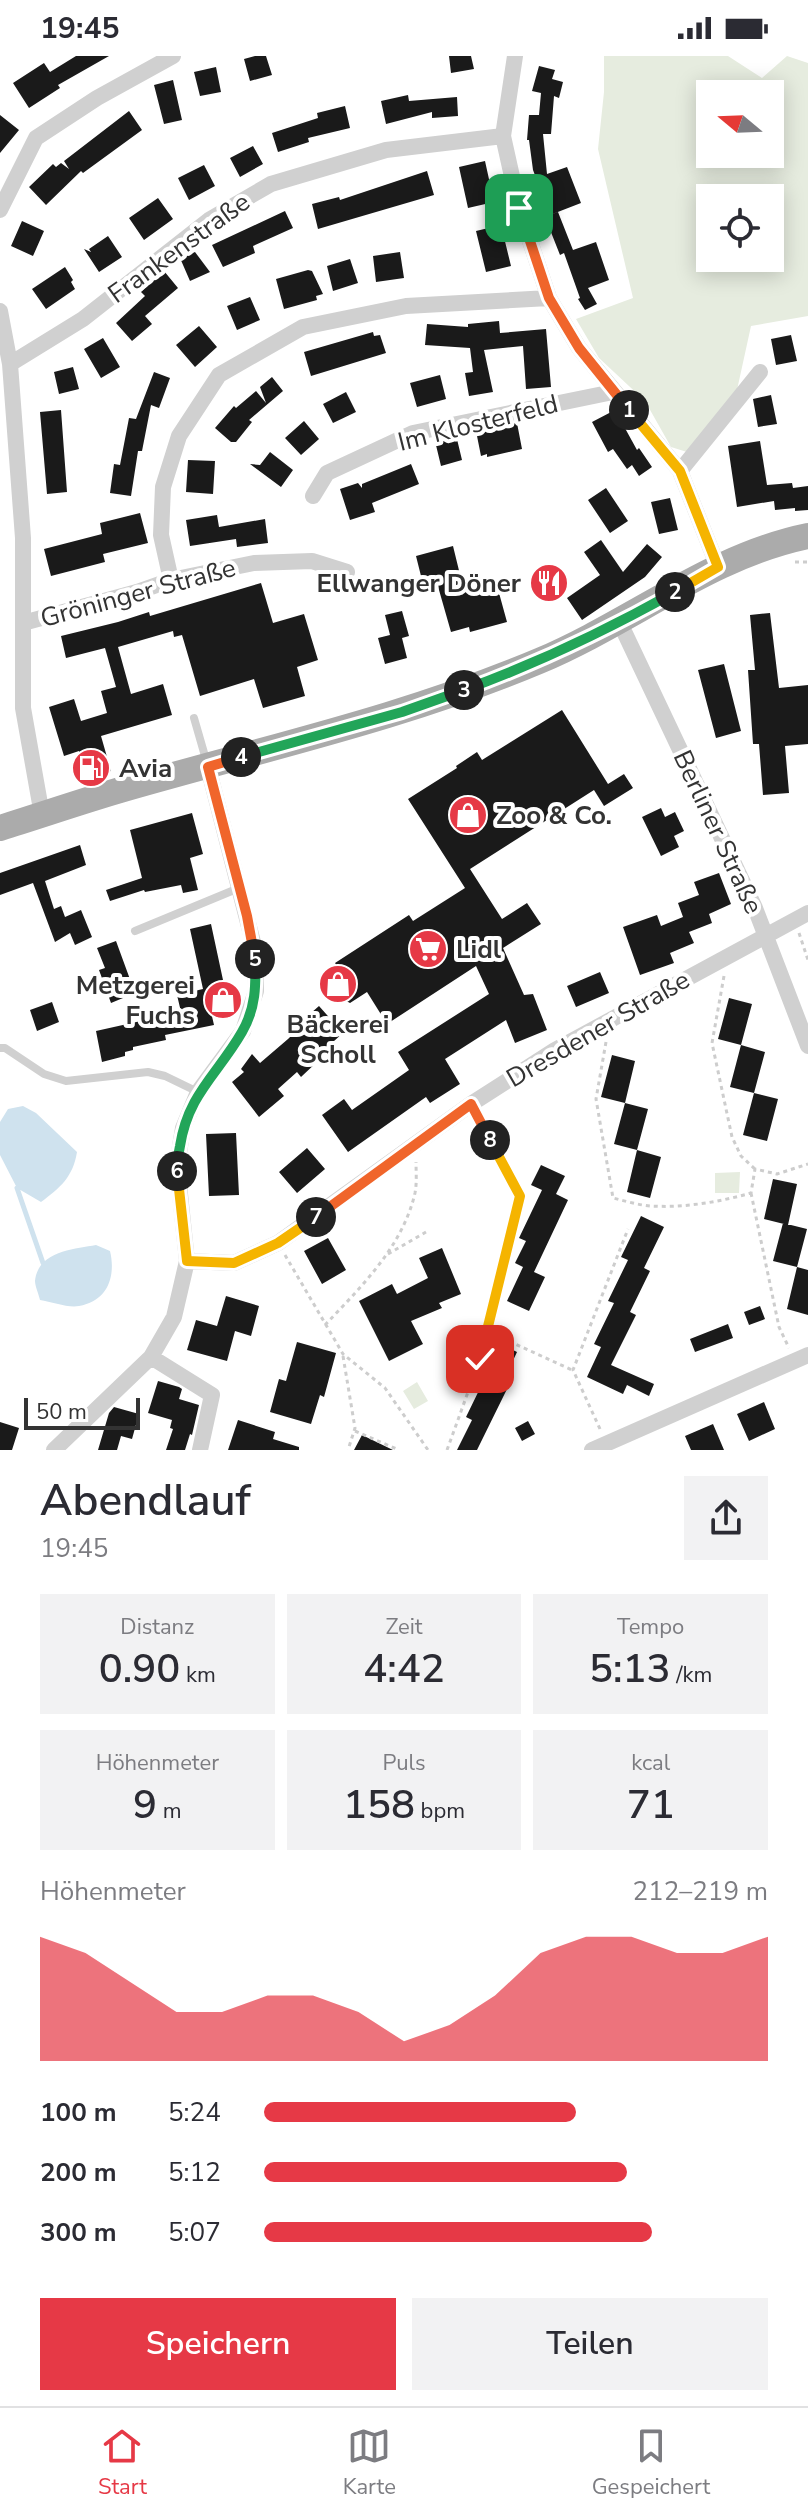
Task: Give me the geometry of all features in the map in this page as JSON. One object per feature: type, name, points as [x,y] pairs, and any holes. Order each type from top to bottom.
[{"type":"main road","points":[[0,828],[127,788],[415,707],[540,661],[620,623],[718,567],[808,536]]},
{"type":"street","points":[[0,210],[36,138],[97,98],[173,56]]},
{"type":"street","points":[[515,56],[503,136],[519,208],[549,298],[579,348],[680,471],[718,567]]},
{"type":"street","name":"Frankenstraße","points":[[10,364],[83,319],[209,220],[271,184],[386,150],[503,136]]},
{"type":"street","points":[[171,580],[161,535],[163,487],[179,436],[219,375],[303,327],[406,306],[549,298]]},
{"type":"street","points":[[0,311],[10,364],[23,538],[23,708],[42,815]]},
{"type":"street","points":[[680,471],[760,372]]},
{"type":"street","name":"Im Klosterfeld","points":[[313,496],[327,473],[413,433],[613,392]]},
{"type":"street","name":"Gröninger Straße","points":[[23,623],[171,580],[254,563],[312,561],[347,572]]},
{"type":"street","name":"Berliner Straße","points":[[620,623],[766,935],[808,1046]]},
{"type":"street","points":[[54,1450],[151,1357],[174,1317],[187,1261],[177,1165],[183,1128],[198,1092],[243,1031],[256,991],[255,950],[208,767]]},
{"type":"street","name":"Dresdener Straße","points":[[187,1261],[234,1263],[278,1243],[471,1104],[555,1050],[801,917]]},
{"type":"street","points":[[151,1357],[212,1395],[200,1450]]},
{"type":"street","points":[[600,1447],[802,1358]]},
{"type":"lane","points":[[194,718],[208,767]]},
{"type":"lane","points":[[135,931],[239,888]]},
{"type":"lane","points":[[0,1048],[5,1048],[44,1074],[66,1081],[148,1072],[165,1076],[198,1092]]},
{"type":"path","points":[[801,917],[808,960]]},
{"type":"path","points":[[721,959],[725,973],[712,1043],[732,1137],[741,1156],[755,1169],[777,1174],[808,1164]]},
{"type":"path","points":[[604,1022],[607,1037],[596,1099],[613,1198],[648,1206],[686,1206],[751,1193]]},
{"type":"path","points":[[447,1450],[486,1335],[520,1196],[471,1104]]},
{"type":"path","points":[[325,1325],[369,1278],[404,1222],[415,1192],[413,1146]]},
{"type":"path","points":[[755,1169],[751,1193],[779,1327],[802,1358]]},
{"type":"path","points":[[600,1447],[573,1370],[628,1229]]},
{"type":"path","points":[[384,1256],[426,1232]]},
{"type":"path","points":[[278,1243],[343,1354],[385,1388],[428,1450]]},
{"type":"path","points":[[486,1335],[513,1343],[573,1370]]},
{"type":"path","points":[[343,1354],[355,1431],[348,1450]]},
{"type":"path","points":[[355,1431],[399,1450]]},
{"type":"shaded area","points":[[604,56],[728,56],[762,78],[787,56],[808,63],[808,316],[751,326],[737,390],[687,452],[671,447],[645,401],[599,358],[576,319],[633,298],[598,149]]},
{"type":"shaded area","points":[[740,1172],[739,1193],[715,1193],[715,1173]]},
{"type":"shaded area","points":[[417,1382],[428,1401],[414,1409],[403,1391]]},
{"type":"water","points":[[23,1106],[36,1113],[77,1152],[65,1181],[41,1202],[17,1188],[0,1155],[0,1122],[8,1109]]},
{"type":"water","points":[[96,1245],[110,1251],[112,1260],[108,1286],[97,1299],[79,1306],[40,1300],[35,1281],[43,1263],[58,1253]]},
{"type":"building","points":[[76,56],[109,56],[58,85],[60,88],[29,108],[13,83],[44,63],[50,72]]},
{"type":"building","points":[[266,56],[272,75],[250,81],[244,59]]},
{"type":"building","points":[[449,56],[471,56],[474,69],[451,73]]},
{"type":"building","points":[[539,66],[555,70],[552,79],[563,82],[559,98],[554,96],[551,134],[543,134],[547,174],[567,167],[581,203],[550,215],[533,170],[527,140],[529,115],[539,115],[541,93],[532,91]]},
{"type":"building","points":[[216,67],[221,92],[200,96],[194,72]]},
{"type":"building","points":[[173,80],[182,120],[164,124],[154,85]]},
{"type":"building","points":[[408,95],[409,101],[457,97],[458,116],[432,118],[432,112],[386,124],[381,101]]},
{"type":"building","points":[[345,106],[350,128],[308,138],[309,142],[278,152],[272,133],[318,118],[317,113]]},
{"type":"building","points":[[129,111],[142,130],[83,173],[81,171],[46,205],[29,187],[53,164],[56,167],[61,163],[69,169],[64,161]]},
{"type":"building","points":[[0,115],[19,130],[0,153]]},
{"type":"building","points":[[253,146],[263,164],[240,177],[230,158]]},
{"type":"building","points":[[485,161],[494,202],[468,208],[459,167]]},
{"type":"building","points":[[204,165],[215,186],[189,200],[178,178]]},
{"type":"building","points":[[427,171],[434,195],[318,229],[312,204],[339,197],[340,200]]},
{"type":"building","points":[[158,198],[173,219],[144,240],[129,218]]},
{"type":"building","points":[[285,211],[293,228],[253,246],[255,253],[223,267],[212,245]]},
{"type":"building","points":[[558,212],[573,250],[596,242],[609,280],[588,288],[597,304],[585,310],[578,299],[564,253],[560,255],[545,217]]},
{"type":"building","points":[[22,221],[44,231],[33,256],[11,246]]},
{"type":"building","points":[[501,225],[511,266],[486,272],[476,231]]},
{"type":"building","points":[[108,236],[122,257],[99,272],[84,249],[91,252],[89,249]]},
{"type":"building","points":[[195,252],[210,272],[190,281],[180,258]]},
{"type":"building","points":[[400,252],[404,278],[376,282],[373,256]]},
{"type":"building","points":[[350,259],[358,283],[333,291],[327,266]]},
{"type":"building","points":[[65,267],[75,289],[46,309],[32,289]]},
{"type":"building","points":[[164,271],[178,288],[145,316],[152,324],[132,341],[116,323],[145,296],[141,292]]},
{"type":"building","points":[[312,271],[323,294],[316,296],[317,300],[284,309],[276,279]]},
{"type":"building","points":[[250,297],[260,320],[237,330],[227,306]]},
{"type":"building","points":[[499,321],[500,333],[546,329],[551,387],[526,389],[523,346],[484,350],[493,392],[469,396],[465,373],[473,372],[470,348],[425,345],[427,324],[468,327],[468,324]]},
{"type":"building","points":[[199,326],[217,347],[195,367],[176,345]]},
{"type":"building","points":[[373,332],[374,336],[380,335],[386,353],[311,376],[304,352]]},
{"type":"building","points":[[791,335],[797,361],[776,365],[771,339]]},
{"type":"building","points":[[103,338],[120,367],[101,378],[84,349]]},
{"type":"building","points":[[73,367],[79,389],[59,394],[54,372]]},
{"type":"building","points":[[154,372],[170,378],[159,408],[151,405],[142,451],[138,451],[131,496],[110,493],[114,464],[120,465],[129,418],[136,419]]},
{"type":"building","points":[[440,375],[446,399],[417,407],[410,383]]},
{"type":"building","points":[[272,377],[283,391],[249,420],[252,422],[236,442],[231,442],[215,428],[234,406],[236,408],[256,391],[266,403],[260,387]]},
{"type":"building","points":[[346,392],[356,412],[333,423],[323,404]]},
{"type":"building","points":[[771,395],[777,424],[758,427],[753,399]]},
{"type":"building","points":[[61,410],[67,492],[47,494],[40,412]]},
{"type":"building","points":[[615,410],[637,450],[639,448],[652,467],[639,476],[632,465],[627,469],[613,449],[608,452],[592,422]]},
{"type":"building","points":[[304,421],[319,439],[301,455],[285,438]]},
{"type":"building","points":[[517,423],[522,449],[481,456],[476,431]]},
{"type":"building","points":[[456,435],[462,460],[441,466],[435,441]]},
{"type":"building","points":[[760,441],[767,485],[792,483],[793,488],[808,486],[808,510],[775,510],[774,501],[737,507],[728,446]]},
{"type":"building","points":[[270,452],[293,470],[281,487],[250,464],[260,465]]},
{"type":"building","points":[[188,460],[215,461],[213,494],[186,492]]},
{"type":"building","points":[[411,464],[419,484],[372,503],[375,512],[350,520],[340,489],[358,483],[362,488],[362,484]]},
{"type":"building","points":[[606,488],[628,521],[610,533],[588,500]]},
{"type":"building","points":[[670,498],[678,530],[659,534],[651,502]]},
{"type":"building","points":[[140,513],[148,543],[103,554],[105,562],[51,576],[44,549],[102,534],[100,523]]},
{"type":"building","points":[[217,515],[219,527],[265,519],[268,543],[237,547],[236,539],[190,546],[186,520]]},
{"type":"building","points":[[601,540],[623,572],[647,544],[662,557],[645,577],[582,620],[567,598],[600,575],[584,552]]},
{"type":"building","points":[[453,546],[464,591],[496,582],[507,622],[470,632],[469,627],[451,632],[435,576],[422,580],[416,556]]},
{"type":"building","name":"Ellwanger Döner","points":[[550,564],[567,588],[548,602],[530,578]]},
{"type":"building","points":[[261,583],[273,623],[304,614],[318,660],[297,667],[305,696],[263,708],[254,679],[200,696],[182,635],[174,637],[173,631],[118,647],[131,694],[163,684],[172,715],[101,736],[111,771],[87,778],[79,751],[64,756],[49,707],[74,699],[81,721],[107,713],[101,691],[116,687],[105,648],[66,658],[61,636],[149,612],[150,616]]},
{"type":"building","points":[[402,611],[409,636],[402,638],[407,658],[385,664],[378,638],[390,635],[385,615]]},
{"type":"building","points":[[770,613],[779,688],[808,685],[808,744],[785,746],[789,793],[763,795],[759,744],[753,744],[748,670],[755,670],[750,615]]},
{"type":"building","points":[[724,664],[741,731],[716,738],[698,670]]},
{"type":"building","points":[[562,710],[608,784],[624,774],[633,788],[604,806],[594,790],[470,869],[502,919],[527,903],[541,924],[503,948],[524,995],[533,994],[547,1030],[515,1043],[506,1020],[445,1059],[460,1084],[430,1103],[426,1097],[348,1152],[322,1115],[344,1099],[352,1110],[409,1070],[398,1052],[489,994],[476,966],[387,1024],[367,992],[350,1003],[320,987],[342,973],[335,963],[409,915],[413,921],[465,888],[408,799],[477,752],[482,760]]},
{"type":"building","points":[[661,808],[665,817],[675,812],[684,831],[674,836],[679,847],[661,856],[642,817]]},
{"type":"building","points":[[192,813],[203,854],[190,858],[198,890],[183,893],[181,885],[144,890],[110,901],[106,890],[142,878],[130,830]]},
{"type":"building","points":[[80,845],[86,865],[45,881],[54,909],[61,906],[65,917],[81,910],[92,937],[75,945],[70,933],[55,942],[33,883],[0,895],[0,873]]},
{"type":"building","points":[[719,873],[731,904],[709,914],[712,923],[689,932],[694,943],[670,953],[674,963],[640,975],[623,927],[657,915],[661,926],[683,917],[678,903],[699,895],[694,882]]},
{"type":"building","points":[[211,924],[229,1008],[211,1012],[214,1025],[165,1035],[166,1040],[133,1047],[133,1050],[125,1052],[125,1056],[102,1062],[96,1031],[181,1012],[177,995],[203,989],[190,929]]},
{"type":"building","points":[[116,941],[135,993],[111,1003],[99,970],[105,968],[97,948]]},
{"type":"building","points":[[600,972],[609,993],[576,1007],[567,986]]},
{"type":"building","points":[[729,998],[752,1004],[741,1045],[718,1039]]},
{"type":"building","points":[[52,1002],[59,1022],[37,1031],[30,1010]]},
{"type":"building","points":[[319,1006],[343,1033],[315,1058],[318,1061],[301,1077],[297,1072],[278,1089],[284,1096],[259,1117],[232,1082],[244,1072],[241,1069],[252,1054],[260,1063]]},
{"type":"building","points":[[741,1045],[765,1052],[754,1093],[730,1087]]},
{"type":"building","points":[[612,1055],[635,1061],[625,1103],[601,1097]]},
{"type":"building","points":[[754,1093],[778,1099],[767,1141],[743,1135]]},
{"type":"building","points":[[625,1103],[648,1109],[637,1150],[614,1144]]},
{"type":"building","points":[[236,1133],[239,1195],[209,1196],[206,1134]]},
{"type":"building","points":[[307,1148],[325,1169],[297,1193],[279,1172]]},
{"type":"building","points":[[637,1150],[661,1157],[650,1198],[627,1192]]},
{"type":"building","points":[[541,1165],[565,1176],[556,1194],[568,1200],[534,1272],[545,1277],[529,1311],[507,1301],[523,1267],[515,1263],[526,1241],[519,1238],[542,1190],[531,1185]]},
{"type":"building","points":[[773,1179],[797,1184],[788,1225],[764,1219]]},
{"type":"building","points":[[641,1216],[664,1227],[644,1268],[650,1271],[630,1312],[636,1315],[611,1365],[654,1384],[649,1396],[627,1385],[623,1394],[587,1377],[601,1347],[594,1344],[614,1303],[608,1301],[628,1260],[621,1257]]},
{"type":"building","points":[[783,1223],[807,1229],[797,1267],[773,1261]]},
{"type":"building","points":[[328,1238],[346,1270],[322,1284],[304,1251]]},
{"type":"building","points":[[442,1248],[461,1294],[439,1303],[442,1308],[411,1321],[423,1344],[389,1361],[359,1301],[392,1284],[397,1294],[428,1278],[419,1258]]},
{"type":"building","points":[[797,1267],[808,1270],[808,1315],[787,1309]]},
{"type":"building","points":[[226,1296],[259,1306],[251,1336],[235,1331],[227,1361],[187,1350],[196,1320],[217,1326]]},
{"type":"building","points":[[760,1306],[765,1319],[749,1325],[744,1312]]},
{"type":"building","points":[[728,1324],[733,1338],[695,1352],[690,1339]]},
{"type":"building","points":[[495,1341],[517,1352],[502,1384],[508,1387],[477,1450],[457,1450],[472,1420],[466,1417],[486,1376],[479,1373]]},
{"type":"building","points":[[297,1342],[336,1353],[324,1397],[320,1395],[311,1424],[270,1412],[279,1379],[286,1381]]},
{"type":"building","points":[[158,1381],[179,1387],[182,1389],[179,1399],[199,1405],[185,1450],[166,1450],[173,1429],[170,1428],[172,1420],[148,1413]]},
{"type":"building","points":[[764,1402],[775,1429],[749,1441],[737,1414]]},
{"type":"building","points":[[114,1407],[139,1414],[132,1439],[121,1436],[117,1450],[98,1450],[109,1413]]},
{"type":"building","points":[[238,1420],[275,1432],[273,1439],[299,1447],[299,1450],[228,1450]]},
{"type":"building","points":[[528,1421],[535,1434],[522,1441],[515,1428]]},
{"type":"building","points":[[0,1422],[19,1428],[12,1450],[0,1450]]},
{"type":"building","points":[[713,1424],[724,1450],[691,1450],[685,1436]]},
{"type":"building","points":[[362,1435],[393,1450],[354,1450]]},
{"type":"waterway","points":[[17,1188],[43,1263]]},
{"type":"place","name":"Ellwanger Döner","points":[[549,583]]},
{"type":"place","name":"Avia","points":[[91,768]]},
{"type":"place","name":"Zoo & Co.","points":[[468,815]]},
{"type":"place","name":"Lidl","points":[[428,949]]},
{"type":"place","name":"Bäckerei Scholl","points":[[338,984]]},
{"type":"place","name":"Metzgerei Fuchs","points":[[223,1000]]},
{"type":"route","points":[[480,1359],[520,1196],[471,1104],[310,1222],[278,1243],[234,1263],[187,1261],[177,1165],[183,1128],[195,1098],[243,1031],[256,991],[255,950],[208,767],[402,712],[540,661],[620,623],[718,567],[680,471],[579,348],[549,298],[519,208]]}]
